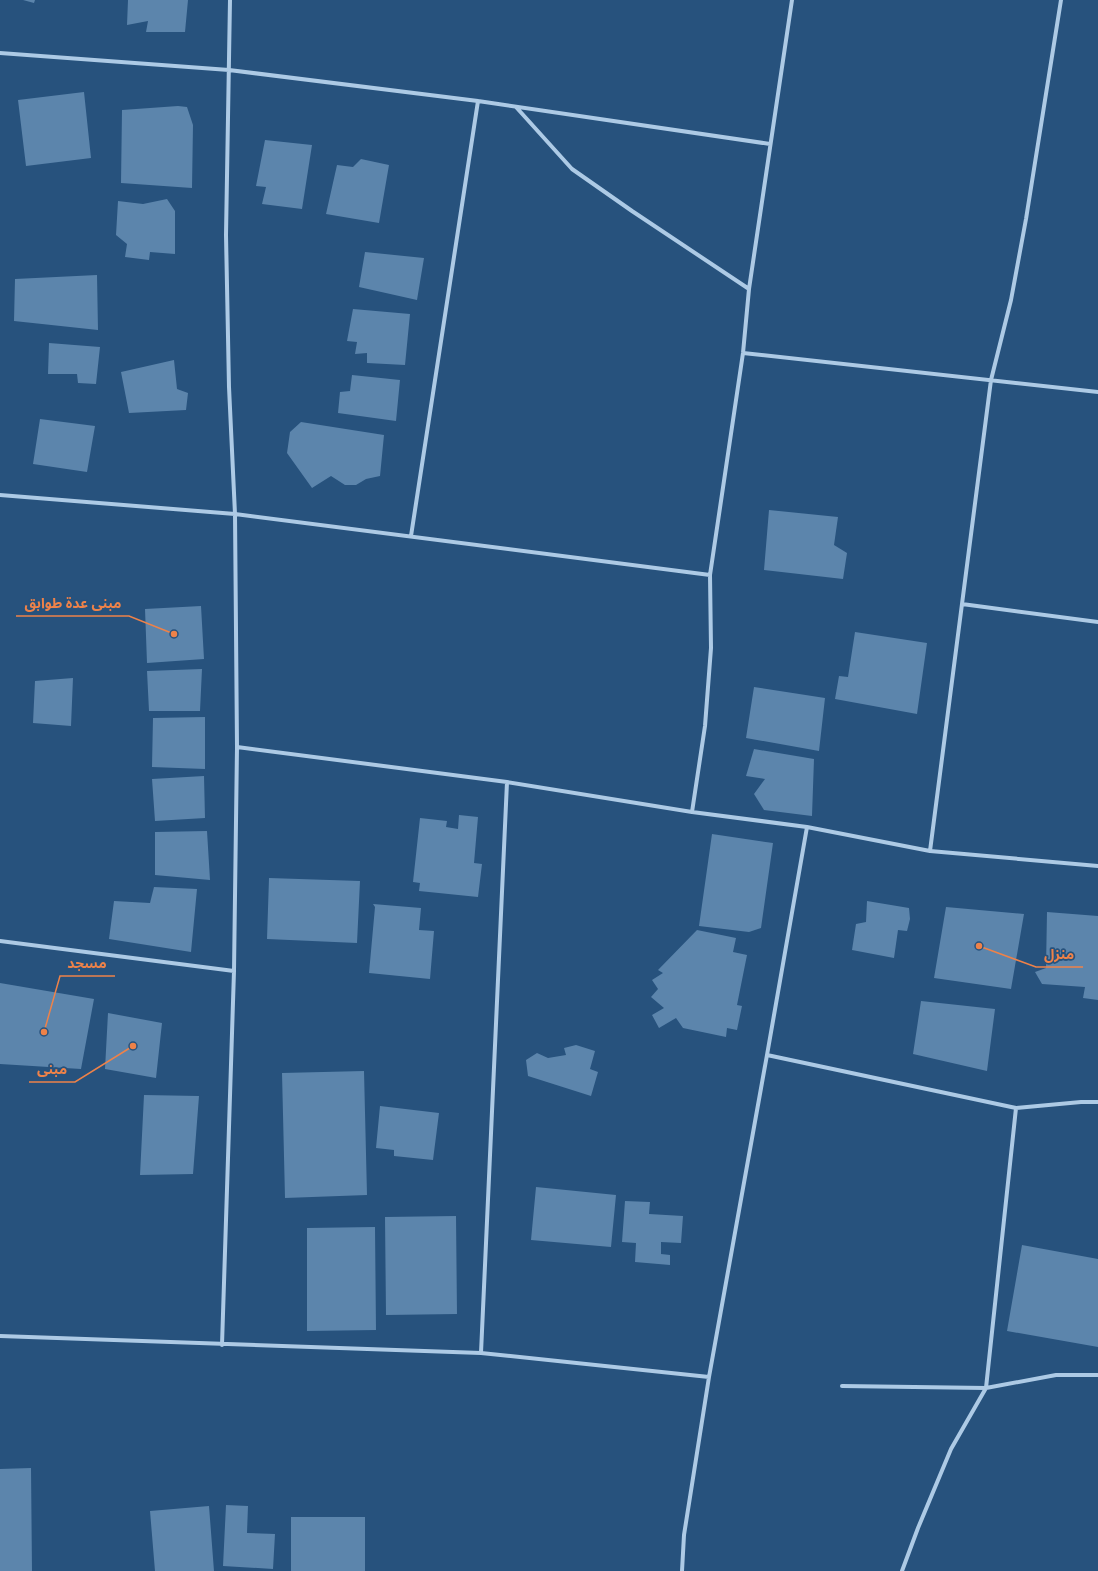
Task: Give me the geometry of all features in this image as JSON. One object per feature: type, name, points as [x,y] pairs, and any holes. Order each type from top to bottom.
[{"type":"street","points":[[222,1345],[234,971],[237,747],[235,514],[229,387],[226,243],[230,0]]},
{"type":"street","points":[[692,812],[706,718],[711,648],[710,575],[743,353],[749,289],[792,0]]},
{"type":"street","points":[[930,851],[991,380],[1011,300],[1061,0]]},
{"type":"street","points":[[0,53],[229,70],[478,101],[770,144]]},
{"type":"street","points":[[411,536],[478,101]]},
{"type":"street","points":[[516,107],[572,169],[749,289]]},
{"type":"street","points":[[743,353],[1098,392]]},
{"type":"street","points":[[0,495],[235,514],[710,575]]},
{"type":"street","points":[[962,604],[1098,622]]},
{"type":"street","points":[[237,747],[507,782],[692,812],[807,826],[930,851],[1098,866]]},
{"type":"street","points":[[481,1353],[507,782]]},
{"type":"street","points":[[682,1571],[684,1535],[709,1377],[768,1055],[807,826]]},
{"type":"street","points":[[0,941],[234,971]]},
{"type":"street","points":[[768,1055],[1016,1108],[1081,1102],[1098,1102]]},
{"type":"street","points":[[902,1571],[951,1449],[986,1388],[1016,1108]]},
{"type":"street","points":[[0,1336],[481,1353],[709,1377]]},
{"type":"street","points":[[842,1386],[986,1388],[1056,1375],[1098,1375]]},
{"type":"building","points":[[23,0],[35,0],[34,3]]},
{"type":"building","points":[[128,0],[188,0],[185,32],[146,32],[148,21],[127,25]]},
{"type":"building","points":[[84,92],[91,158],[26,166],[18,100]]},
{"type":"building","points":[[178,106],[187,107],[193,125],[192,188],[121,183],[122,110]]},
{"type":"building","points":[[265,140],[312,145],[302,209],[262,204],[266,187],[256,186]]},
{"type":"building","points":[[361,159],[389,165],[379,223],[326,214],[337,165],[353,167]]},
{"type":"building","points":[[167,199],[175,211],[175,254],[150,252],[149,260],[125,257],[127,244],[116,235],[118,201],[143,204]]},
{"type":"building","points":[[365,252],[424,258],[417,300],[359,287]]},
{"type":"building","points":[[97,275],[98,330],[14,321],[15,279]]},
{"type":"building","points":[[353,309],[410,314],[405,365],[367,363],[367,353],[355,354],[357,342],[347,341]]},
{"type":"building","points":[[49,343],[100,347],[96,384],[78,383],[77,374],[48,374]]},
{"type":"building","points":[[174,360],[177,389],[188,393],[186,410],[129,413],[121,372]]},
{"type":"building","points":[[352,375],[400,380],[396,421],[338,413],[340,392],[350,391]]},
{"type":"building","points":[[40,419],[95,426],[87,472],[33,464]]},
{"type":"building","points":[[301,422],[384,435],[380,476],[366,479],[356,485],[345,485],[331,476],[312,488],[287,453],[290,432]]},
{"type":"building","points":[[769,510],[838,517],[834,545],[847,553],[843,579],[764,570]]},
{"type":"building","points":[[201,606],[204,659],[147,663],[145,609]]},
{"type":"building","points":[[855,632],[927,643],[917,714],[835,699],[839,676],[848,677]]},
{"type":"building","points":[[202,669],[200,711],[149,711],[147,671]]},
{"type":"building","points":[[73,678],[71,726],[33,723],[35,681]]},
{"type":"building","points":[[754,687],[825,698],[819,751],[746,738]]},
{"type":"building","points":[[205,717],[205,769],[152,767],[153,718]]},
{"type":"building","points":[[754,749],[814,759],[812,816],[764,810],[754,794],[765,779],[746,776]]},
{"type":"building","points":[[204,776],[205,818],[155,821],[152,779]]},
{"type":"building","points":[[459,815],[478,817],[474,863],[482,864],[478,897],[419,891],[420,883],[413,882],[420,818],[447,821],[446,827],[458,829]]},
{"type":"building","points":[[207,831],[210,880],[155,875],[155,832]]},
{"type":"building","points":[[712,834],[773,843],[761,928],[749,932],[699,926]]},
{"type":"building","points":[[269,878],[360,881],[357,943],[267,939]]},
{"type":"building","points":[[154,887],[197,889],[191,952],[109,939],[114,901],[150,903]]},
{"type":"building","points":[[867,901],[909,908],[910,919],[907,931],[898,930],[894,958],[852,950],[856,924],[866,922]]},
{"type":"building","points":[[373,904],[421,908],[419,930],[434,931],[430,979],[369,973],[375,907]]},
{"type":"building","points":[[946,907],[1024,914],[1011,989],[934,978]]},
{"type":"building","points":[[1047,912],[1098,916],[1098,1000],[1083,998],[1085,987],[1042,984],[1035,972],[1046,968]]},
{"type":"building","points":[[697,930],[736,938],[733,952],[747,955],[737,1005],[742,1006],[737,1030],[727,1028],[726,1037],[683,1028],[676,1018],[659,1028],[652,1015],[664,1008],[651,997],[658,989],[652,980],[663,973],[658,970]]},
{"type":"building","points":[[0,983],[94,999],[81,1069],[0,1064]]},
{"type":"building","points":[[921,1001],[995,1009],[987,1071],[913,1054]]},
{"type":"building","points":[[108,1013],[162,1023],[156,1078],[105,1069]]},
{"type":"building","points":[[576,1045],[595,1051],[590,1069],[598,1072],[591,1096],[528,1076],[526,1060],[537,1053],[548,1058],[566,1055],[564,1048]]},
{"type":"building","points":[[364,1071],[367,1195],[285,1198],[282,1073]]},
{"type":"building","points":[[144,1095],[199,1096],[193,1174],[140,1175]]},
{"type":"building","points":[[380,1106],[439,1113],[433,1160],[394,1156],[394,1150],[376,1148]]},
{"type":"building","points":[[536,1187],[616,1195],[611,1247],[531,1240]]},
{"type":"building","points":[[625,1201],[650,1202],[649,1214],[683,1216],[681,1243],[661,1242],[661,1254],[670,1255],[670,1265],[635,1262],[636,1243],[622,1242]]},
{"type":"building","points":[[456,1216],[457,1314],[386,1315],[385,1217]]},
{"type":"building","points":[[375,1227],[376,1330],[307,1331],[307,1228]]},
{"type":"building","points":[[1022,1245],[1098,1259],[1098,1347],[1007,1331]]},
{"type":"building","points":[[31,1468],[32,1571],[0,1571],[0,1469]]},
{"type":"building","points":[[226,1505],[248,1506],[247,1533],[275,1534],[273,1569],[223,1566]]},
{"type":"building","points":[[209,1506],[214,1571],[155,1571],[150,1511]]},
{"type":"building","points":[[291,1517],[365,1517],[365,1571],[291,1571]]},
{"type":"place","name":"مبنى عدة طوابق","points":[[174,634]]},
{"type":"place","name":"منزل","points":[[979,946]]},
{"type":"place","name":"مسجد","points":[[44,1032]]},
{"type":"place","name":"مبنى","points":[[133,1046]]}]
